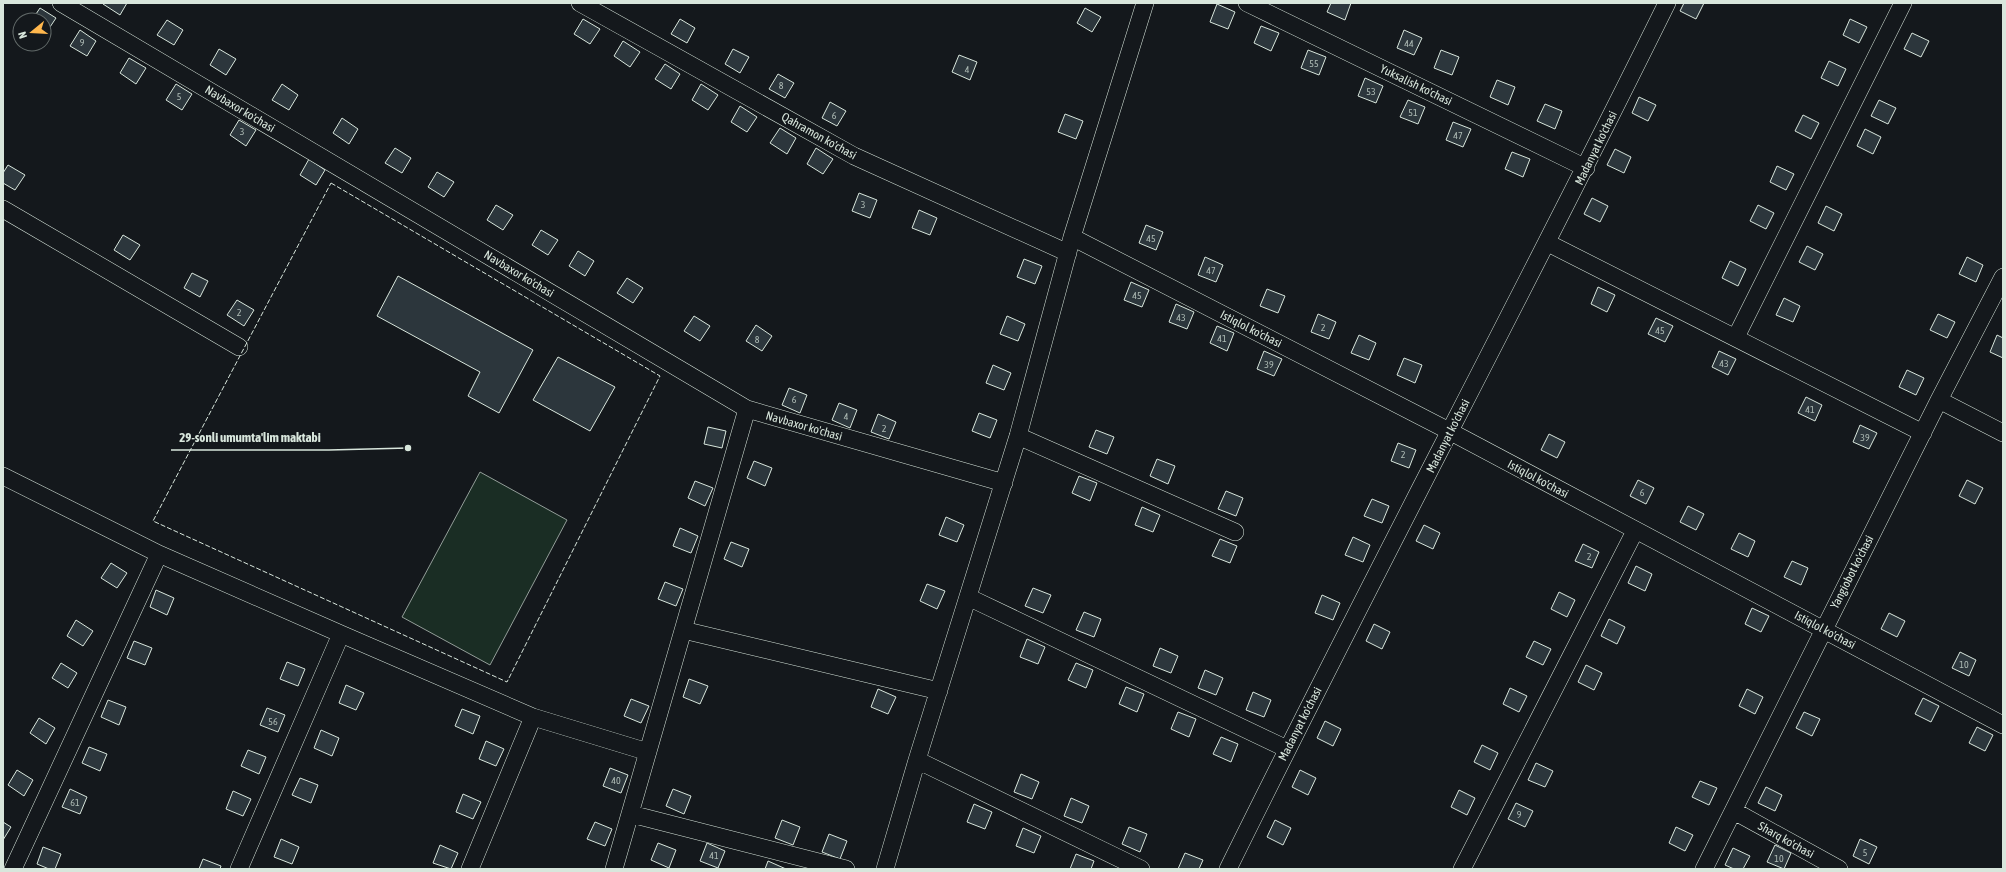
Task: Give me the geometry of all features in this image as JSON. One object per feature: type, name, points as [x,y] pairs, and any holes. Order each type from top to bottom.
[{"type":"street","name":"Navbaxor ko'chasi","points":[[61,3],[747,409],[1004,483]]},
{"type":"street","name":"Qahramon ko'chasi","points":[[580,3],[854,156],[1070,245]]},
{"type":"street","points":[[885,869],[938,691],[1004,483],[1070,245],[1145,3]]},
{"type":"street","name":"Yuksalish ko'chasi","points":[[1247,3],[1586,168]]},
{"type":"street","name":"Madanyat ko'chasi","points":[[1228,869],[1287,749],[1548,243],[1667,3]]},
{"type":"street","points":[[1736,337],[1903,3]]},
{"type":"street","points":[[3,209],[239,347]]},
{"type":"street","points":[[1548,243],[1923,433]]},
{"type":"street","name":"Istiqlol ko'chasi","points":[[1070,245],[1451,432],[1635,531],[2003,724]]},
{"type":"street","name":"Yangiobot ko'chasi","points":[[1704,869],[1823,629],[1923,433],[1938,400],[2003,277]]},
{"type":"street","points":[[1938,400],[2003,433]]},
{"type":"street","points":[[614,869],[747,409]]},
{"type":"street","points":[[1018,436],[1235,532]]},
{"type":"street","points":[[3,476],[159,554],[533,717],[648,752]]},
{"type":"street","points":[[1462,869],[1635,531]]},
{"type":"street","points":[[13,869],[159,554]]},
{"type":"street","points":[[968,597],[1287,749]]},
{"type":"street","points":[[683,630],[938,691]]},
{"type":"street","points":[[240,869],[341,634]]},
{"type":"street","points":[[470,869],[533,717]]},
{"type":"street","points":[[917,760],[1141,869]]},
{"type":"street","name":"Sharq ko'chasi","points":[[1734,811],[1839,869]]},
{"type":"street","points":[[631,814],[846,869]]},
{"type":"green space","points":[[480,472],[567,520],[490,665],[402,617]]},
{"type":"building","points":[[127,3],[120,15],[103,4]]},
{"type":"building","points":[[1331,3],[1351,3],[1345,20],[1327,12]]},
{"type":"building","points":[[1684,3],[1704,3],[1696,19],[1680,11]]},
{"type":"building","points":[[1217,4],[1235,12],[1228,29],[1210,22]]},
{"type":"building","points":[[40,8],[46,12],[37,12]]},
{"type":"building","points":[[1085,8],[1101,17],[1092,32],[1077,23]]},
{"type":"building","points":[[52,16],[56,18],[52,24]]},
{"type":"building","points":[[583,19],[600,29],[590,44],[574,34]]},
{"type":"building","points":[[680,19],[695,28],[687,43],[671,34]]},
{"type":"building","points":[[1850,19],[1867,27],[1859,43],[1843,35]]},
{"type":"building","points":[[167,20],[183,30],[174,45],[157,35]]},
{"type":"building","points":[[1261,26],[1279,33],[1271,51],[1254,43]]},
{"type":"building","points":[[80,30],[96,41],[87,56],[70,46]]},
{"type":"building","points":[[1404,30],[1422,38],[1414,55],[1397,48]]},
{"type":"building","points":[[1912,33],[1929,41],[1921,57],[1904,49]]},
{"type":"building","points":[[623,41],[640,52],[630,67],[614,56]]},
{"type":"building","points":[[219,49],[236,59],[226,75],[210,65]]},
{"type":"building","points":[[733,49],[749,57],[740,73],[725,64]]},
{"type":"building","points":[[1308,50],[1326,57],[1319,75],[1301,68]]},
{"type":"building","points":[[1441,50],[1459,57],[1452,75],[1434,68]]},
{"type":"building","points":[[959,55],[977,62],[970,80],[952,72]]},
{"type":"building","points":[[129,58],[146,68],[136,84],[120,73]]},
{"type":"building","points":[[1829,61],[1846,69],[1838,86],[1821,78]]},
{"type":"building","points":[[665,64],[680,74],[671,89],[655,79]]},
{"type":"building","points":[[778,74],[794,83],[785,98],[769,89]]},
{"type":"building","points":[[1365,78],[1383,86],[1376,103],[1358,96]]},
{"type":"building","points":[[1497,80],[1515,87],[1508,105],[1490,97]]},
{"type":"building","points":[[176,84],[192,94],[182,110],[166,100]]},
{"type":"building","points":[[282,84],[298,95],[289,110],[272,100]]},
{"type":"building","points":[[701,84],[718,95],[708,110],[692,100]]},
{"type":"building","points":[[1639,97],[1656,105],[1648,121],[1632,113]]},
{"type":"building","points":[[1408,100],[1425,107],[1418,124],[1400,117]]},
{"type":"building","points":[[1879,100],[1896,108],[1888,124],[1871,116]]},
{"type":"building","points":[[830,102],[846,111],[837,126],[822,118]]},
{"type":"building","points":[[1545,104],[1562,111],[1555,129],[1537,121]]},
{"type":"building","points":[[740,106],[757,117],[747,132],[731,122]]},
{"type":"building","points":[[1065,114],[1083,121],[1076,139],[1058,132]]},
{"type":"building","points":[[1803,115],[1819,123],[1811,139],[1795,131]]},
{"type":"building","points":[[342,118],[358,129],[349,144],[333,133]]},
{"type":"building","points":[[239,120],[256,130],[246,146],[230,135]]},
{"type":"building","points":[[1453,122],[1471,129],[1463,147],[1446,140]]},
{"type":"building","points":[[780,128],[796,138],[787,154],[770,143]]},
{"type":"building","points":[[1865,129],[1881,137],[1873,154],[1857,146]]},
{"type":"building","points":[[395,148],[411,158],[402,173],[385,163]]},
{"type":"building","points":[[816,148],[833,159],[823,174],[807,164]]},
{"type":"building","points":[[1615,149],[1631,157],[1624,173],[1607,165]]},
{"type":"building","points":[[1512,152],[1530,159],[1523,177],[1505,169]]},
{"type":"building","points":[[309,159],[325,170],[316,185],[300,175]]},
{"type":"building","points":[[8,165],[25,175],[15,190],[3,183],[3,173]]},
{"type":"building","points":[[1777,166],[1794,174],[1786,190],[1770,182]]},
{"type":"building","points":[[437,172],[454,182],[444,197],[428,187]]},
{"type":"building","points":[[859,193],[877,200],[870,218],[852,211]]},
{"type":"building","points":[[1592,198],[1608,206],[1600,222],[1584,214]]},
{"type":"building","points":[[496,205],[513,215],[503,230],[487,220]]},
{"type":"building","points":[[1758,205],[1774,213],[1766,229],[1750,221]]},
{"type":"building","points":[[1826,206],[1842,214],[1834,231],[1818,223]]},
{"type":"building","points":[[919,210],[937,218],[930,235],[912,228]]},
{"type":"building","points":[[1146,225],[1163,232],[1156,250],[1139,243]]},
{"type":"building","points":[[541,230],[558,240],[548,255],[532,245]]},
{"type":"building","points":[[123,235],[140,245],[130,260],[114,250]]},
{"type":"building","points":[[1807,246],[1823,254],[1815,270],[1799,262]]},
{"type":"building","points":[[578,251],[594,261],[585,276],[569,266]]},
{"type":"building","points":[[1205,257],[1223,265],[1216,282],[1198,275]]},
{"type":"building","points":[[1967,257],[1983,265],[1976,282],[1959,274]]},
{"type":"building","points":[[1024,259],[1042,266],[1035,284],[1017,277]]},
{"type":"building","points":[[1730,261],[1746,269],[1738,286],[1722,278]]},
{"type":"building","points":[[192,273],[208,281],[200,297],[184,288]]},
{"type":"building","points":[[398,276],[533,350],[499,413],[468,396],[480,372],[377,316]]},
{"type":"building","points":[[627,278],[643,288],[633,303],[617,293]]},
{"type":"building","points":[[1131,282],[1149,290],[1142,307],[1124,300]]},
{"type":"building","points":[[1598,287],[1615,295],[1607,312],[1591,304]]},
{"type":"building","points":[[1267,289],[1285,296],[1278,313],[1260,306]]},
{"type":"building","points":[[1784,298],[1800,306],[1793,322],[1776,315]]},
{"type":"building","points":[[237,300],[254,310],[244,326],[227,315]]},
{"type":"building","points":[[1176,304],[1194,312],[1187,329],[1169,322]]},
{"type":"building","points":[[1318,314],[1336,322],[1329,339],[1311,332]]},
{"type":"building","points":[[1938,314],[1955,322],[1947,338],[1930,330]]},
{"type":"building","points":[[694,316],[710,326],[700,341],[684,331]]},
{"type":"building","points":[[1007,316],[1025,324],[1018,341],[1000,334]]},
{"type":"building","points":[[1656,318],[1673,326],[1665,342],[1648,334]]},
{"type":"building","points":[[756,325],[772,336],[762,351],[746,341]]},
{"type":"building","points":[[1217,326],[1234,333],[1227,351],[1210,343]]},
{"type":"building","points":[[1359,335],[1376,343],[1369,360],[1351,353]]},
{"type":"building","points":[[1997,335],[2003,338],[2003,358],[1990,352]]},
{"type":"building","points":[[1264,351],[1282,359],[1274,376],[1257,369]]},
{"type":"building","points":[[1719,351],[1736,359],[1728,375],[1712,367]]},
{"type":"building","points":[[558,357],[615,387],[590,431],[533,400]]},
{"type":"building","points":[[1404,358],[1422,365],[1415,383],[1397,375]]},
{"type":"building","points":[[993,365],[1011,373],[1004,390],[986,383]]},
{"type":"building","points":[[1907,370],[1924,378],[1916,395],[1899,387]]},
{"type":"building","points":[[789,388],[807,395],[800,413],[782,405]]},
{"type":"building","points":[[1806,397],[1822,405],[1815,421],[1798,413]]},
{"type":"building","points":[[839,403],[857,410],[850,428],[832,420]]},
{"type":"building","points":[[979,413],[997,420],[990,438],[972,431]]},
{"type":"building","points":[[878,414],[896,422],[889,439],[871,432]]},
{"type":"building","points":[[1860,425],[1877,433],[1869,449],[1853,442]]},
{"type":"building","points":[[708,427],[726,431],[722,448],[704,444]]},
{"type":"building","points":[[1096,430],[1114,437],[1107,454],[1089,447]]},
{"type":"building","points":[[1549,434],[1565,442],[1557,458],[1541,450]]},
{"type":"building","points":[[1398,443],[1416,450],[1409,468],[1391,461]]},
{"type":"building","points":[[1157,459],[1175,466],[1168,484],[1150,476]]},
{"type":"building","points":[[754,461],[772,468],[765,486],[747,478]]},
{"type":"building","points":[[1079,476],[1097,483],[1090,501],[1072,493]]},
{"type":"building","points":[[1638,480],[1654,488],[1646,504],[1630,496]]},
{"type":"building","points":[[1967,480],[1983,488],[1975,504],[1959,496]]},
{"type":"building","points":[[695,481],[713,488],[705,506],[688,498]]},
{"type":"building","points":[[1226,491],[1243,498],[1236,516],[1218,509]]},
{"type":"building","points":[[1372,499],[1389,506],[1382,523],[1364,516]]},
{"type":"building","points":[[1688,506],[1704,514],[1696,530],[1680,522]]},
{"type":"building","points":[[1142,507],[1160,515],[1153,532],[1135,525]]},
{"type":"building","points":[[946,517],[964,525],[957,542],[939,535]]},
{"type":"building","points":[[1424,525],[1440,533],[1433,549],[1416,541]]},
{"type":"building","points":[[680,528],[698,536],[691,553],[673,546]]},
{"type":"building","points":[[1739,533],[1755,541],[1748,557],[1731,549]]},
{"type":"building","points":[[1353,537],[1370,545],[1363,562],[1345,555]]},
{"type":"building","points":[[1220,539],[1237,546],[1230,563],[1212,556]]},
{"type":"building","points":[[731,542],[749,549],[742,567],[724,559]]},
{"type":"building","points":[[1583,544],[1599,552],[1592,568],[1575,561]]},
{"type":"building","points":[[1792,561],[1808,568],[1801,585],[1784,577]]},
{"type":"building","points":[[111,563],[127,573],[117,588],[101,578]]},
{"type":"building","points":[[1636,566],[1652,574],[1645,591],[1628,583]]},
{"type":"building","points":[[665,582],[683,589],[676,606],[658,599]]},
{"type":"building","points":[[927,584],[945,591],[937,609],[920,601]]},
{"type":"building","points":[[1033,588],[1051,595],[1043,613],[1025,606]]},
{"type":"building","points":[[156,590],[174,598],[167,615],[150,607]]},
{"type":"building","points":[[1559,592],[1575,600],[1567,617],[1551,609]]},
{"type":"building","points":[[1322,595],[1340,603],[1333,620],[1315,613]]},
{"type":"building","points":[[1752,608],[1769,616],[1761,632],[1745,624]]},
{"type":"building","points":[[1084,612],[1101,619],[1094,637],[1076,630]]},
{"type":"building","points":[[1889,613],[1905,621],[1897,637],[1881,629]]},
{"type":"building","points":[[1609,619],[1625,627],[1617,644],[1601,636]]},
{"type":"building","points":[[76,620],[93,631],[83,646],[67,636]]},
{"type":"building","points":[[1374,624],[1390,632],[1382,649],[1366,641]]},
{"type":"building","points":[[1027,639],[1045,647],[1038,664],[1020,657]]},
{"type":"building","points":[[134,641],[152,648],[145,665],[127,658]]},
{"type":"building","points":[[1534,641],[1551,649],[1543,665],[1526,657]]},
{"type":"building","points":[[1160,648],[1178,656],[1171,673],[1153,666]]},
{"type":"building","points":[[1960,652],[1976,660],[1969,676],[1952,668]]},
{"type":"building","points":[[287,662],[305,669],[298,686],[280,679]]},
{"type":"building","points":[[61,663],[77,673],[68,688],[52,678]]},
{"type":"building","points":[[1076,663],[1093,670],[1086,688],[1068,680]]},
{"type":"building","points":[[1586,665],[1602,673],[1594,690],[1578,682]]},
{"type":"building","points":[[1205,670],[1223,678],[1216,695],[1198,688]]},
{"type":"building","points":[[689,679],[708,686],[700,704],[683,697]]},
{"type":"building","points":[[346,685],[364,693],[356,710],[339,703]]},
{"type":"building","points":[[1126,687],[1144,694],[1137,712],[1119,704]]},
{"type":"building","points":[[1510,688],[1527,696],[1519,712],[1503,704]]},
{"type":"building","points":[[878,689],[896,697],[888,714],[871,707]]},
{"type":"building","points":[[1747,689],[1763,697],[1755,714],[1739,706]]},
{"type":"building","points":[[1253,692],[1271,700],[1264,717],[1246,710]]},
{"type":"building","points":[[1923,698],[1939,706],[1931,722],[1915,714]]},
{"type":"building","points":[[631,699],[649,706],[641,723],[624,716]]},
{"type":"building","points":[[108,700],[126,707],[119,725],[101,717]]},
{"type":"building","points":[[267,708],[285,715],[278,732],[260,725]]},
{"type":"building","points":[[462,709],[480,716],[473,734],[455,726]]},
{"type":"building","points":[[1178,712],[1196,719],[1189,737],[1171,729]]},
{"type":"building","points":[[1804,712],[1820,719],[1812,736],[1796,728]]},
{"type":"building","points":[[39,718],[55,728],[46,744],[30,733]]},
{"type":"building","points":[[1325,721],[1341,729],[1333,746],[1317,738]]},
{"type":"building","points":[[1977,727],[1993,735],[1985,751],[1969,743]]},
{"type":"building","points":[[321,730],[339,738],[332,756],[314,748]]},
{"type":"building","points":[[1221,737],[1238,744],[1231,762],[1213,754]]},
{"type":"building","points":[[486,741],[504,749],[496,766],[479,759]]},
{"type":"building","points":[[1482,745],[1498,753],[1490,770],[1474,762]]},
{"type":"building","points":[[89,747],[107,754],[100,771],[82,763]]},
{"type":"building","points":[[248,750],[266,757],[259,774],[241,766]]},
{"type":"building","points":[[1536,763],[1553,771],[1545,787],[1528,780]]},
{"type":"building","points":[[610,768],[628,775],[621,793],[603,786]]},
{"type":"building","points":[[17,770],[33,780],[24,796],[8,785]]},
{"type":"building","points":[[1300,770],[1316,778],[1308,795],[1292,787]]},
{"type":"building","points":[[1021,774],[1039,782],[1032,799],[1014,792]]},
{"type":"building","points":[[300,778],[318,785],[311,803],[292,795]]},
{"type":"building","points":[[1700,781],[1717,788],[1709,805],[1692,797]]},
{"type":"building","points":[[1766,787],[1782,795],[1775,811],[1758,803]]},
{"type":"building","points":[[70,789],[87,797],[80,814],[62,807]]},
{"type":"building","points":[[673,789],[691,796],[684,814],[666,806]]},
{"type":"building","points":[[1459,790],[1475,798],[1467,815],[1451,807]]},
{"type":"building","points":[[233,791],[251,799],[243,816],[226,809]]},
{"type":"building","points":[[463,794],[481,802],[473,819],[456,812]]},
{"type":"building","points":[[1071,798],[1089,806],[1082,823],[1064,816]]},
{"type":"building","points":[[1516,803],[1533,811],[1525,827],[1508,819]]},
{"type":"building","points":[[974,804],[992,812],[985,829],[967,822]]},
{"type":"building","points":[[782,820],[800,827],[793,845],[775,838]]},
{"type":"building","points":[[1275,820],[1291,828],[1283,845],[1267,837]]},
{"type":"building","points":[[3,822],[11,827],[3,840]]},
{"type":"building","points":[[595,822],[612,829],[605,846],[587,839]]},
{"type":"building","points":[[1129,827],[1147,834],[1140,852],[1122,844]]},
{"type":"building","points":[[1676,827],[1693,835],[1685,851],[1669,843]]},
{"type":"building","points":[[1023,828],[1041,836],[1034,853],[1016,846]]},
{"type":"building","points":[[829,834],[847,841],[840,859],[822,852]]},
{"type":"building","points":[[281,839],[299,847],[292,864],[274,857]]},
{"type":"building","points":[[1860,839],[1877,847],[1869,864],[1853,856]]},
{"type":"building","points":[[658,843],[676,850],[669,868],[651,860]]},
{"type":"building","points":[[707,843],[725,851],[718,868],[700,861]]},
{"type":"building","points":[[440,845],[458,853],[451,869],[433,863]]},
{"type":"building","points":[[1775,845],[1791,853],[1784,869],[1767,862]]},
{"type":"building","points":[[43,847],[61,854],[55,869],[49,869],[37,864]]},
{"type":"building","points":[[1733,848],[1750,856],[1743,869],[1734,869],[1725,865]]},
{"type":"building","points":[[1185,853],[1203,860],[1199,869],[1178,869]]},
{"type":"building","points":[[1076,854],[1094,861],[1091,869],[1070,869]]},
{"type":"building","points":[[203,859],[221,866],[220,869],[199,869]]},
{"type":"building","points":[[768,861],[786,869],[765,869]]},
{"type":"fence","points":[[331,183],[660,376],[507,682],[153,521],[331,183]]},
{"type":"place","name":"29-sonli umumta'lim maktabi","points":[[408,448]]}]
